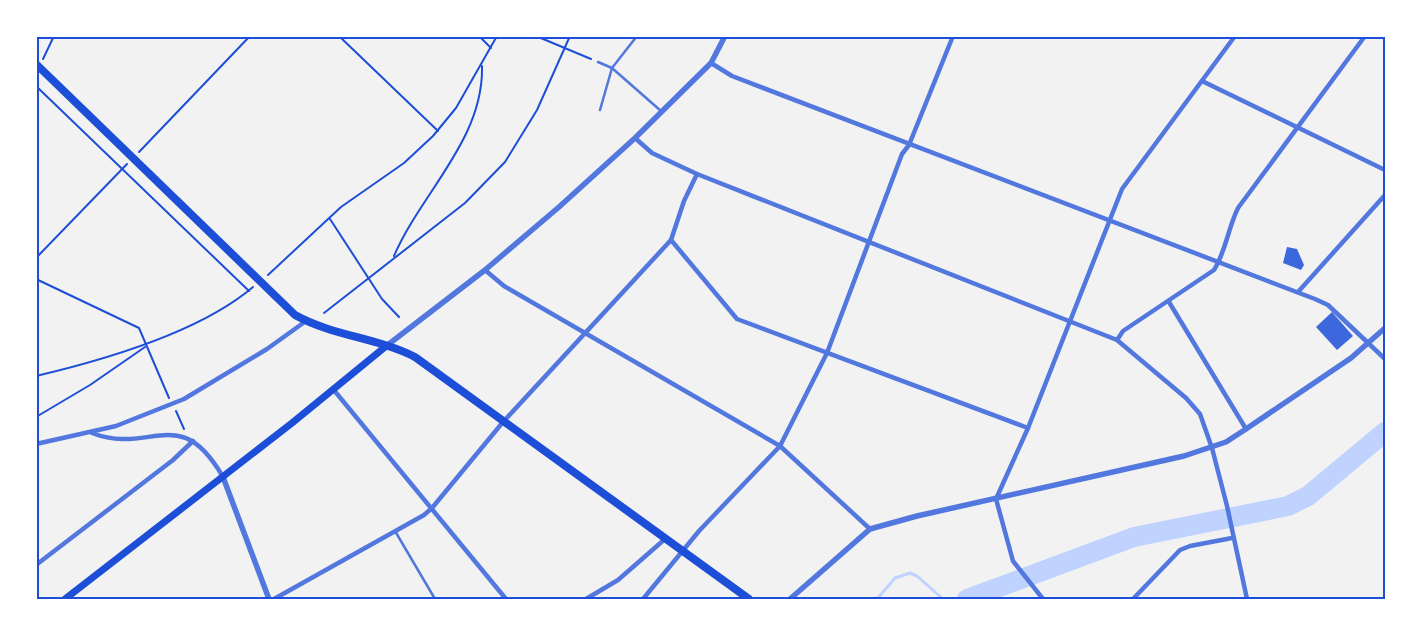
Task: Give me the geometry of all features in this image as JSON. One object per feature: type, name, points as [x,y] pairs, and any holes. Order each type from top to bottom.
[{"type":"highway","points":[[38,64],[285,307],[306,321],[386,347],[402,350],[415,357],[749,599]]},
{"type":"main road","points":[[65,599],[223,477],[386,347]]},
{"type":"street","points":[[386,347],[485,270],[560,207],[635,138],[661,110],[711,63],[725,36]]},
{"type":"street","points":[[643,599],[682,550],[780,446],[827,353],[902,154],[909,144],[953,36]]},
{"type":"street","points":[[1043,599],[1013,561],[996,499],[1028,428],[1122,190],[1235,36]]},
{"type":"street","points":[[1117,340],[1123,331],[1169,302],[1214,270],[1219,262],[1238,208],[1365,36]]},
{"type":"street","points":[[711,63],[732,76],[1298,292],[1328,306],[1385,359]]},
{"type":"street","points":[[1202,81],[1385,170]]},
{"type":"street","points":[[635,138],[652,153],[697,174],[1117,340],[1195,406],[1200,414],[1212,448],[1227,506],[1246,599]]},
{"type":"street","points":[[274,599],[432,508],[503,422],[671,240],[684,201],[697,174]]},
{"type":"street","points":[[1298,292],[1385,195]]},
{"type":"street","points":[[671,240],[737,319],[1028,428]]},
{"type":"street","points":[[485,270],[504,286],[585,331],[780,446],[870,529]]},
{"type":"street","points":[[1169,302],[1246,429]]},
{"type":"street","points":[[36,444],[91,433],[140,418],[184,399],[259,355],[306,321]]},
{"type":"street","points":[[790,599],[870,529],[917,516],[1184,456],[1212,448],[1246,429],[1369,344],[1385,328]]},
{"type":"street","points":[[333,388],[506,599]]},
{"type":"street","points":[[91,433],[113,440],[180,435],[193,441],[209,456],[223,477],[269,599]]},
{"type":"street","points":[[36,565],[173,460],[193,441]]},
{"type":"street","points":[[1133,599],[1180,550],[1232,536]]},
{"type":"street","points":[[586,599],[618,580],[665,539]]},
{"type":"lane","points":[[600,110],[612,68],[637,36]]},
{"type":"lane","points":[[598,62],[612,68],[661,110]]},
{"type":"lane","points":[[395,531],[435,599]]},
{"type":"path","points":[[38,64],[54,36]]},
{"type":"path","points":[[135,156],[250,36]]},
{"type":"path","points":[[338,36],[438,131]]},
{"type":"path","points":[[479,36],[491,48]]},
{"type":"path","points":[[263,279],[341,207],[404,163],[438,131],[456,108],[497,36]]},
{"type":"path","points":[[536,36],[598,62]]},
{"type":"path","points":[[324,313],[466,203],[505,162],[537,110],[570,36]]},
{"type":"path","points":[[393,258],[402,238],[450,164],[465,135],[483,83],[482,64]]},
{"type":"path","points":[[36,86],[249,291]]},
{"type":"path","points":[[36,258],[128,163]]},
{"type":"path","points":[[329,218],[382,299],[399,317]]},
{"type":"path","points":[[36,279],[139,328],[167,394]]},
{"type":"path","points":[[36,417],[90,385],[147,345],[210,315],[256,285]]},
{"type":"path","points":[[36,376],[147,345]]},
{"type":"path","points":[[175,410],[184,426]]},
{"type":"building","points":[[1287,247],[1297,249],[1304,265],[1301,270],[1283,263]]},
{"type":"building","points":[[1332,312],[1353,336],[1337,350],[1316,327]]},
{"type":"waterway","points":[[967,599],[1134,537],[1288,506],[1308,496],[1385,432]]},
{"type":"waterway","points":[[877,599],[895,578],[910,573],[917,576],[943,599]]}]
